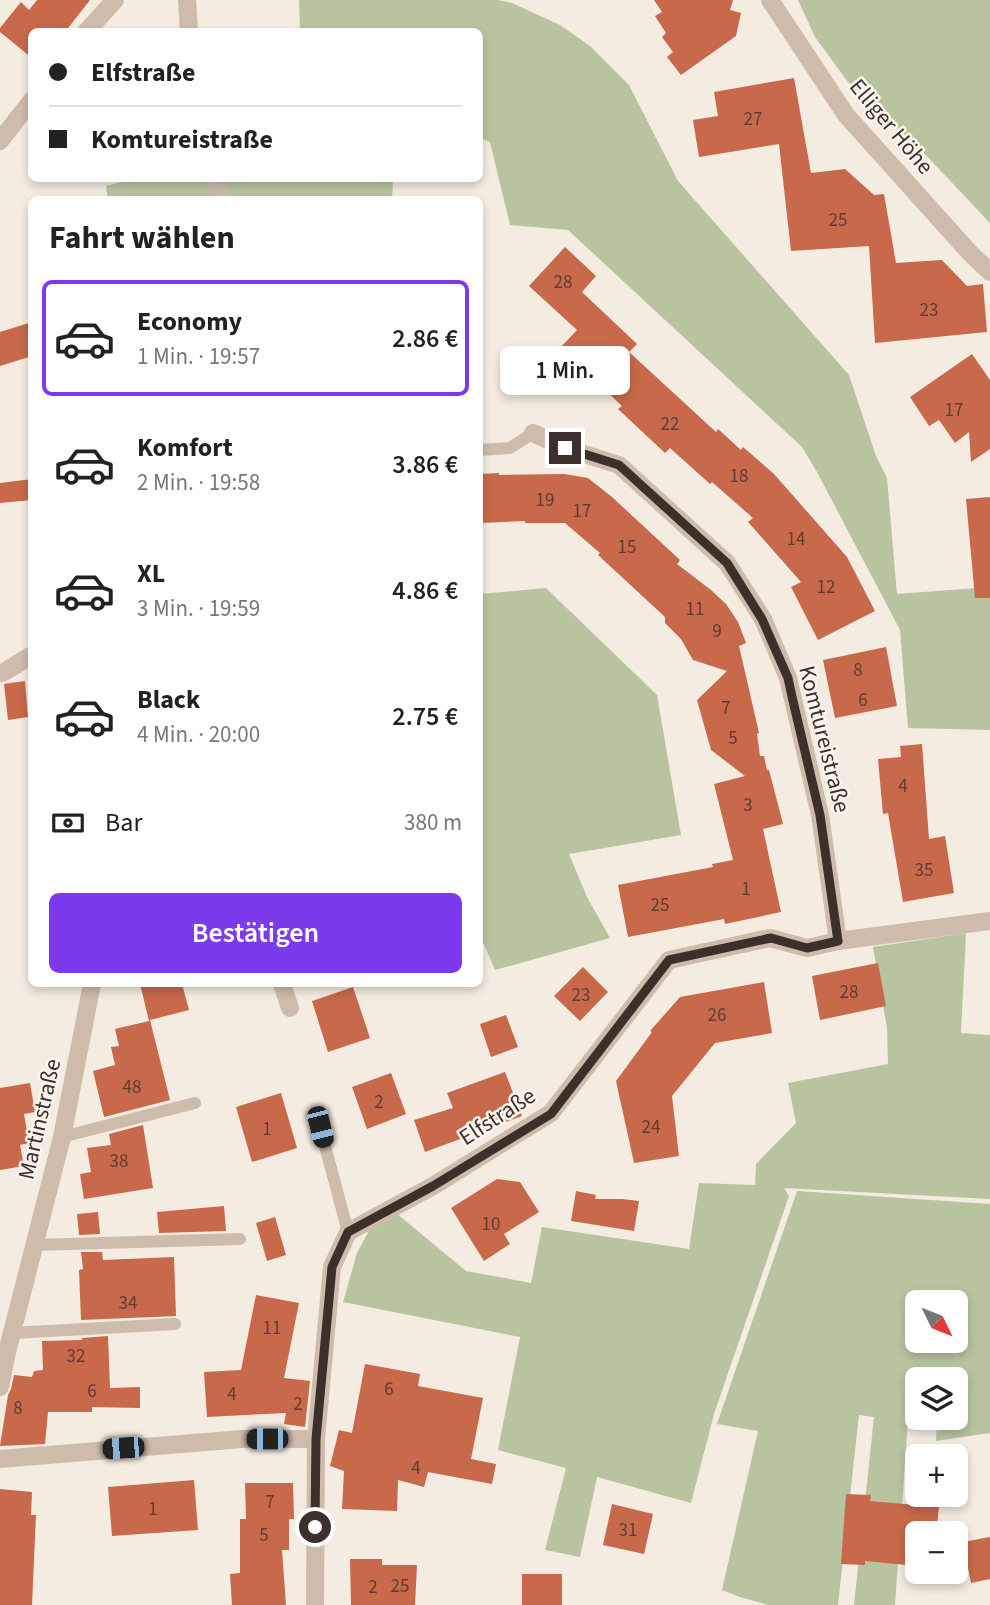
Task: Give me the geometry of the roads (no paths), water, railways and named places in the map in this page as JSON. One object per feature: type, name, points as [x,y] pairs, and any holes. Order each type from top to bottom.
[{"type":"street","points":[[90,28],[115,0]]},
{"type":"street","points":[[187,0],[189,28]]},
{"type":"street","name":"Elliger Höhe","points":[[770,0],[846,116],[990,272]]},
{"type":"street","points":[[0,141],[28,105]]},
{"type":"street","name":"Komtureistraße","points":[[533,433],[565,448],[619,465],[727,563],[762,619],[788,678],[820,815],[838,941]]},
{"type":"street","points":[[0,673],[28,658]]},
{"type":"street","name":"Elfstraße","points":[[348,1232],[433,1186],[551,1114],[669,960],[771,938],[807,948],[838,941],[990,921]]},
{"type":"street","name":"Martinstraße","points":[[0,1387],[62,1138],[91,987]]},
{"type":"street","points":[[283,987],[290,1007]]},
{"type":"street","points":[[315,1605],[316,1439],[332,1267],[348,1232]]},
{"type":"street","points":[[0,1459],[242,1439],[316,1439]]},
{"type":"lane","name":"Komtureistraße","points":[[483,450],[510,448],[533,433]]},
{"type":"lane","points":[[62,1138],[195,1103]]},
{"type":"lane","points":[[320,1127],[348,1232]]},
{"type":"lane","points":[[34,1245],[240,1239]]},
{"type":"lane","points":[[13,1333],[175,1324]]}]
